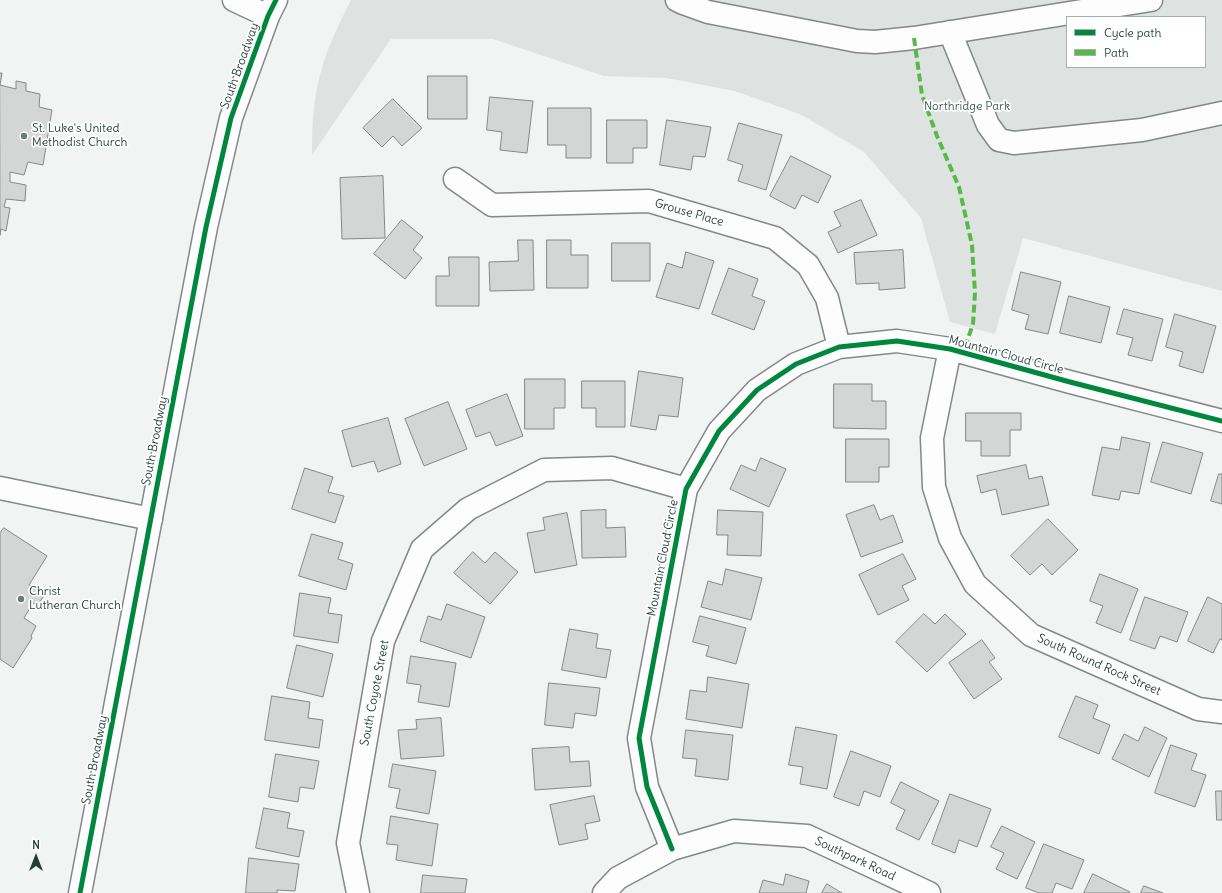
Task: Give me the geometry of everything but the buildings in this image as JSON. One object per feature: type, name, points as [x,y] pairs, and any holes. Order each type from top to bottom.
[{"type":"street","points":[[234,0],[272,8]]},
{"type":"street","points":[[678,0],[683,4],[708,12],[856,41],[883,41],[950,32],[1151,0]]},
{"type":"street","name":"South Broadway","points":[[80,893],[208,219],[232,118],[272,8]]},
{"type":"street","points":[[950,32],[988,125],[999,140],[1014,143],[1142,130],[1222,113]]},
{"type":"street","name":"Grouse Place","points":[[455,179],[492,205],[649,201],[775,238],[808,265],[827,298],[839,347]]},
{"type":"street","name":"Mountain Cloud Circle","points":[[672,849],[647,787],[639,738],[686,489],[719,431],[757,390],[796,364],[839,347],[897,341],[950,349],[1222,421]]},
{"type":"street","name":"South Round Rock Street","points":[[950,349],[932,438],[934,487],[950,538],[975,584],[1031,635],[1198,709],[1222,712]]},
{"type":"street","name":"South Coyote Street","points":[[358,893],[348,842],[383,641],[422,548],[468,510],[544,470],[612,468],[686,489]]},
{"type":"street","points":[[0,488],[151,519]]},
{"type":"street","name":"Southpark Road","points":[[604,893],[618,878],[672,849],[734,831],[807,836],[929,893]]},
{"type":"green space","name":"Northridge Park","points":[[351,0],[1222,0],[1222,291],[1023,238],[995,334],[950,322],[921,218],[864,152],[802,115],[735,91],[667,78],[604,76],[493,39],[391,39],[312,155],[312,133],[317,89],[325,59],[335,33]]},
{"type":"marked path","points":[[914,38],[922,95],[937,136],[959,187],[972,245],[975,293],[973,324],[963,353]]},
{"type":"cycle path","points":[[80,893],[206,227],[231,118],[268,16],[276,0]]},
{"type":"cycle path","points":[[672,849],[647,787],[639,738],[686,489],[719,431],[757,390],[796,364],[839,347],[897,341],[950,349],[1222,421]]},
{"type":"place","name":"St. Luke's United Methodist Church","points":[[24,136]]},
{"type":"place","name":"Christ Lutheran Church","points":[[21,599]]}]
